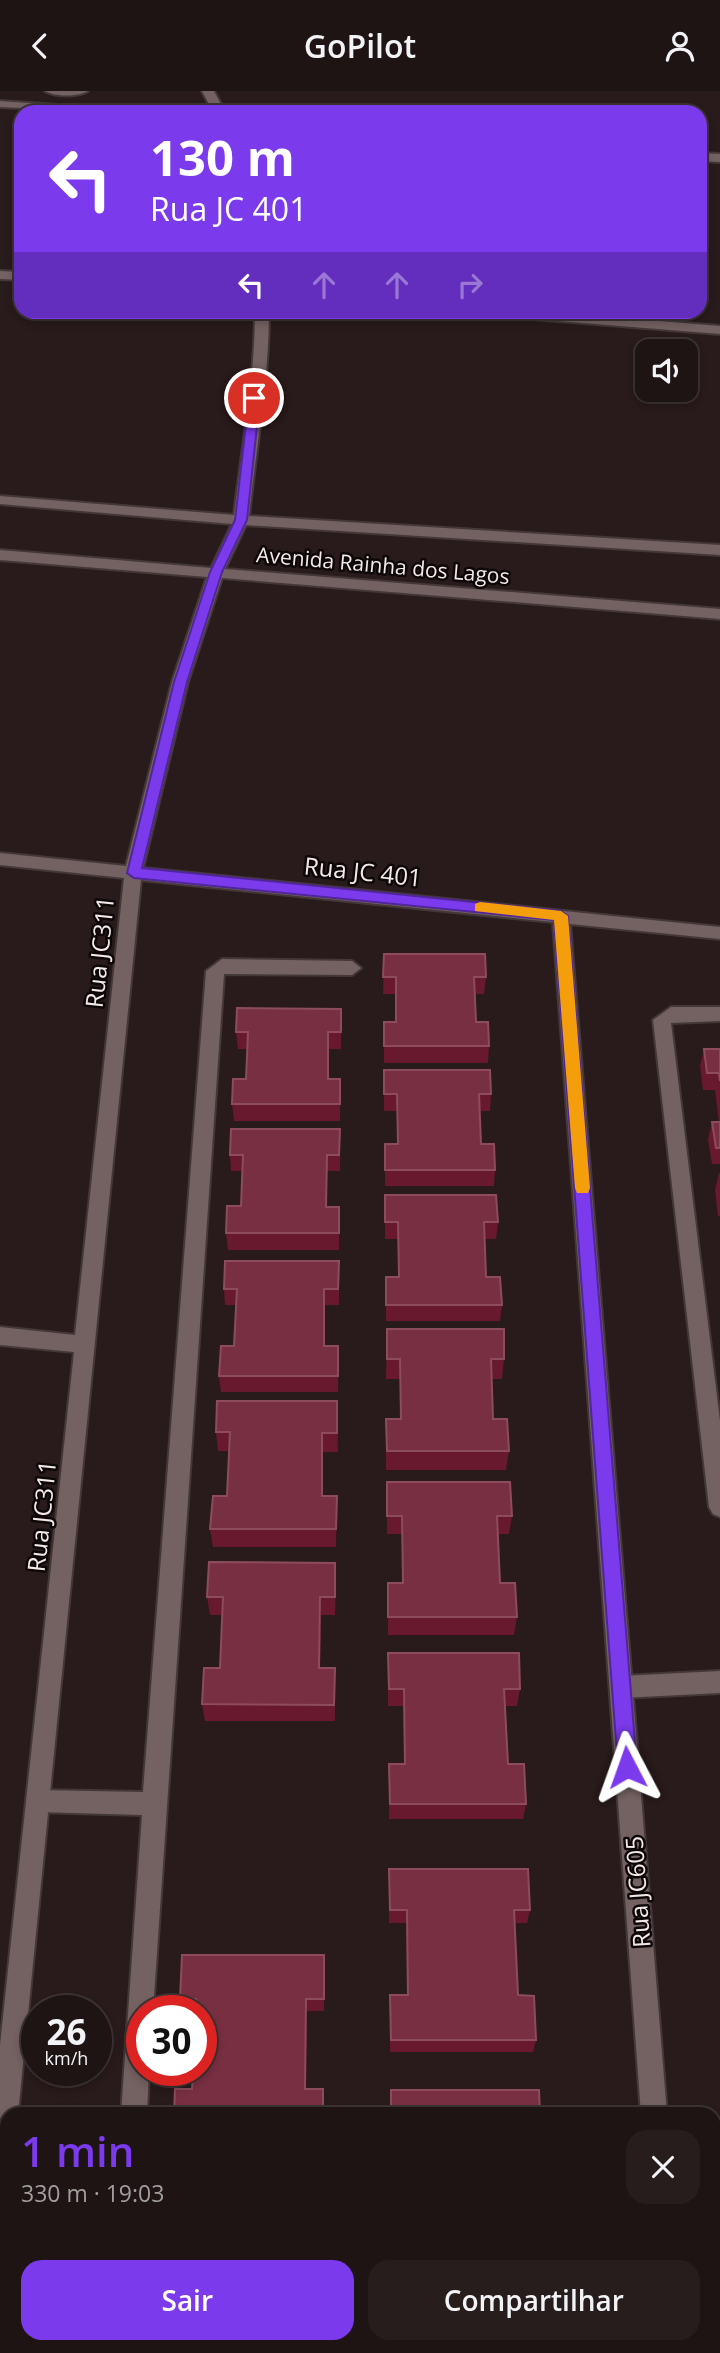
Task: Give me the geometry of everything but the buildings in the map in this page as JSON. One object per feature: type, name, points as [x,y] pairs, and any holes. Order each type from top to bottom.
[{"type":"street","points":[[51,91],[82,91]]},
{"type":"street","name":"Rua JC311","points":[[6,2107],[134,873],[180,682],[216,572],[241,520],[253,411],[262,361],[262,319]]},
{"type":"street","points":[[582,319],[720,330]]},
{"type":"street","name":"Avenida Rainha dos Lagos","points":[[0,500],[241,520],[720,550]]},
{"type":"street","name":"Avenida Rainha dos Lagos","points":[[0,555],[720,614]]},
{"type":"street","name":"Rua JC 401","points":[[0,859],[720,933]]},
{"type":"street","name":"Rua JC605","points":[[561,916],[653,2107]]},
{"type":"street","points":[[134,2107],[215,971],[222,966],[352,968]]},
{"type":"street","points":[[720,1014],[671,1014],[663,1020],[720,1507]]},
{"type":"street","points":[[0,1336],[85,1345]]},
{"type":"street","points":[[621,1687],[720,1682]]},
{"type":"street","points":[[38,1801],[155,1804]]},
{"type":"slow traffic","points":[[480,908],[561,916],[582,1188]]},
{"type":"route","points":[[254,398],[249,465],[241,520],[216,572],[180,682],[134,873],[561,916],[627,1767]]}]
